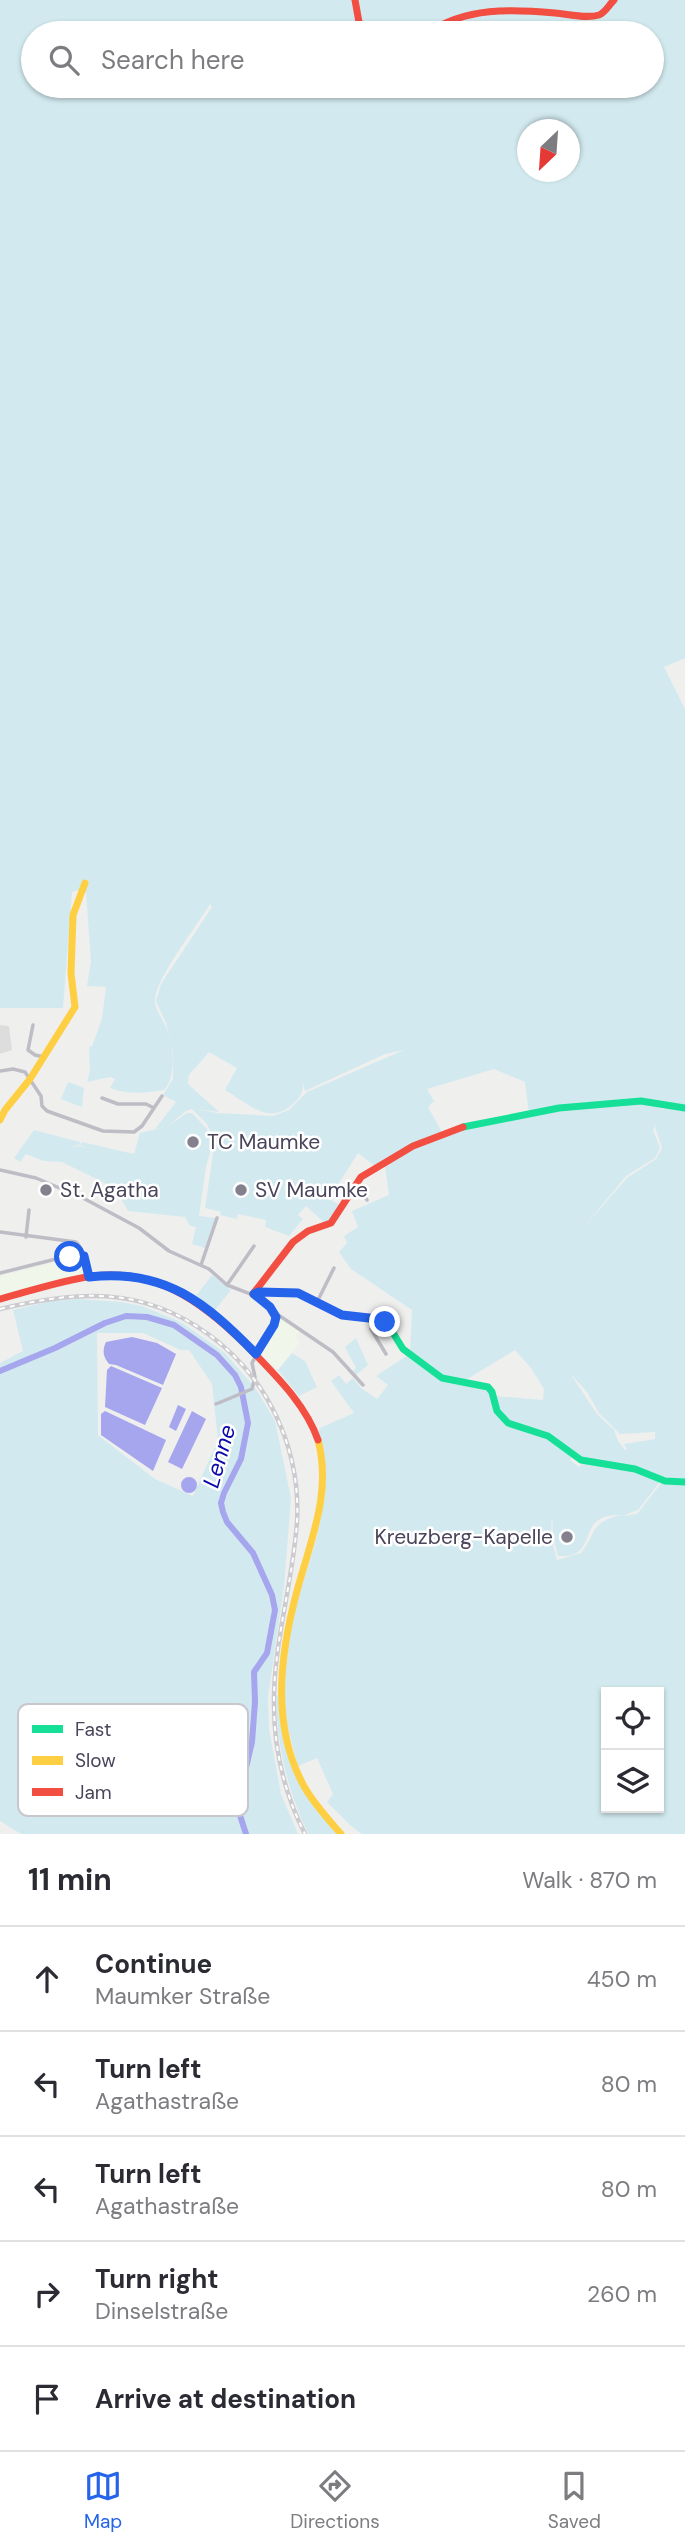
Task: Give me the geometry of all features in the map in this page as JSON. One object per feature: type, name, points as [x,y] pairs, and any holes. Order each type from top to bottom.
[{"type":"street","points":[[355,0],[359,21]]},
{"type":"street","points":[[439,21],[465,8],[485,6],[591,16],[602,14],[614,0]]},
{"type":"street","points":[[0,1120],[30,1079],[75,1007],[71,973],[73,915],[85,883]]},
{"type":"street","points":[[33,1025],[28,1050],[44,1057]]},
{"type":"street","points":[[0,1071],[25,1072],[41,1096],[42,1106],[47,1111],[97,1129],[115,1132],[134,1132],[162,1096]]},
{"type":"street","points":[[102,1098],[118,1104],[146,1104],[154,1108]]},
{"type":"street","points":[[254,1294],[293,1242],[308,1231],[331,1223],[357,1182],[367,1173],[413,1146],[458,1128],[559,1108],[642,1101],[685,1108]]},
{"type":"street","points":[[0,1170],[36,1178],[83,1198],[139,1228],[169,1251],[212,1270],[227,1285],[254,1294],[274,1312],[333,1352],[363,1385]]},
{"type":"street","points":[[357,1182],[367,1200]]},
{"type":"street","points":[[26,1237],[29,1210]]},
{"type":"street","points":[[201,1265],[217,1218]]},
{"type":"street","points":[[0,1232],[72,1241],[80,1245],[89,1277]]},
{"type":"street","points":[[227,1285],[254,1246]]},
{"type":"street","points":[[0,1273],[56,1259],[84,1256]]},
{"type":"street","points":[[317,1302],[334,1268]]},
{"type":"street","points":[[0,1299],[89,1277],[133,1276],[175,1288],[215,1314],[296,1397],[317,1435],[323,1463],[323,1485],[317,1522],[285,1641],[281,1692],[296,1769],[309,1794],[341,1834]]},
{"type":"street","points":[[254,1294],[295,1292],[342,1315],[378,1319],[386,1324],[405,1351],[442,1378],[488,1387],[497,1411],[506,1422],[515,1427],[548,1436],[581,1461],[635,1469],[669,1481],[685,1482]]},
{"type":"street","points":[[219,1403],[248,1392],[254,1382],[252,1366],[256,1354],[274,1325],[274,1312]]},
{"type":"street","points":[[378,1319],[371,1329],[386,1354]]},
{"type":"shaded area","points":[[0,0],[685,0],[685,658],[664,667],[685,709],[685,1107],[637,1100],[529,1113],[525,1082],[494,1069],[427,1089],[434,1101],[428,1107],[443,1134],[412,1146],[377,1168],[358,1153],[329,1199],[342,1206],[327,1225],[306,1206],[298,1215],[303,1219],[289,1236],[265,1227],[266,1220],[238,1214],[237,1219],[205,1208],[215,1141],[207,1124],[192,1109],[168,1126],[187,1113],[192,1113],[207,1129],[212,1146],[199,1216],[216,1218],[205,1248],[192,1244],[196,1227],[190,1226],[185,1217],[128,1211],[115,1188],[62,1162],[44,1161],[26,1154],[20,1162],[14,1158],[34,1130],[80,1142],[79,1145],[70,1147],[88,1149],[80,1145],[82,1142],[134,1154],[140,1133],[165,1127],[155,1129],[176,1102],[163,1095],[173,1079],[173,1067],[164,1090],[124,1092],[110,1088],[115,1079],[110,1077],[87,1082],[90,1071],[89,1047],[92,1046],[102,1019],[106,987],[87,986],[91,962],[86,893],[83,892],[87,881],[84,880],[79,890],[72,892],[63,1008],[0,1008]],"holes":[[[210,904],[212,907],[161,984],[156,1001],[166,1023],[169,1037],[155,1005],[158,988],[170,964]],[[404,1050],[307,1092],[289,1110],[273,1116],[217,1113],[195,1109],[219,1112],[188,1084],[189,1075],[209,1052],[237,1068],[225,1090],[259,1111],[276,1113],[285,1110],[298,1099],[303,1083],[305,1091],[385,1054]]]},
{"type":"shaded area","points":[[0,1025],[9,1026],[12,1050],[0,1054]]},
{"type":"shaded area","points":[[68,1082],[84,1088],[82,1107],[61,1099]]},
{"type":"shaded area","points":[[636,1101],[663,1106],[662,1111],[665,1106],[685,1108],[685,1480],[670,1479],[632,1467],[583,1460],[549,1437],[536,1433],[560,1446],[579,1467],[583,1463],[622,1468],[658,1479],[659,1483],[638,1510],[622,1516],[637,1514],[663,1481],[685,1482],[685,1834],[362,1834],[327,1802],[333,1794],[317,1758],[298,1766],[285,1714],[282,1674],[288,1632],[321,1518],[325,1489],[324,1461],[318,1432],[320,1428],[354,1413],[331,1381],[339,1375],[346,1384],[353,1378],[361,1388],[377,1399],[388,1385],[376,1376],[408,1355],[442,1380],[488,1388],[503,1420],[515,1428],[516,1426],[501,1414],[495,1396],[543,1400],[544,1389],[515,1350],[464,1381],[444,1378],[410,1352],[412,1310],[351,1269],[339,1252],[347,1243],[344,1236],[358,1227],[352,1211],[389,1195],[385,1165],[413,1147],[460,1128],[559,1109]],"holes":[[[657,1121],[655,1127],[662,1148],[656,1159],[627,1178],[583,1228],[626,1176],[655,1158],[660,1148],[653,1130]],[[570,1373],[587,1392],[599,1413],[620,1434],[655,1432],[655,1439],[624,1444],[627,1449],[625,1450],[614,1430],[597,1414]],[[552,1514],[553,1537],[558,1556],[573,1555],[581,1549],[590,1530],[600,1519],[621,1515],[599,1525],[581,1553],[557,1560],[551,1537]]]},
{"type":"shaded area","points":[[82,1260],[84,1274],[0,1296],[0,1276]]},
{"type":"shaded area","points":[[212,1275],[231,1290],[215,1310],[196,1296]]},
{"type":"shaded area","points":[[78,1299],[121,1302],[142,1306],[181,1322],[225,1353],[256,1389],[275,1421],[291,1498],[284,1587],[268,1697],[269,1729],[281,1794],[298,1834],[21,1834],[0,1821],[0,1363],[23,1351],[13,1310],[51,1301]],"holes":[[[97,1333],[143,1333],[181,1350],[189,1350],[212,1384],[218,1440],[193,1496],[155,1479],[98,1435]]]},
{"type":"shaded area","points":[[279,1317],[300,1330],[295,1338],[300,1342],[278,1370],[261,1354]]},
{"type":"shaded area","points":[[356,1338],[368,1365],[356,1375],[353,1371],[356,1368],[345,1347]]},
{"type":"shaded area","points":[[292,1353],[305,1361],[317,1387],[299,1396],[278,1370]]},
{"type":"shaded area","points":[[279,1695],[293,1766],[314,1805],[337,1834],[308,1834],[289,1784],[281,1750],[276,1696]]},
{"type":"water","points":[[132,1337],[157,1343],[176,1354],[163,1385],[107,1361],[104,1356],[106,1342]]},
{"type":"water","points":[[111,1366],[162,1388],[145,1425],[105,1407],[107,1370]]},
{"type":"water","points":[[178,1405],[186,1409],[176,1431],[169,1427]]},
{"type":"water","points":[[105,1411],[166,1440],[153,1471],[101,1435],[101,1414]]},
{"type":"water","points":[[192,1411],[206,1419],[182,1469],[168,1462]]},
{"type":"water","points":[[189,1477],[197,1485],[189,1493],[181,1485]]},
{"type":"waterway","name":"Lenne","points":[[0,1371],[126,1316],[147,1317],[174,1325],[217,1355],[235,1375],[241,1387],[248,1423],[241,1459],[221,1503],[227,1522],[253,1553],[272,1595],[275,1610],[267,1653],[254,1672],[255,1702],[248,1759]]},
{"type":"waterway","name":"Lenne","points":[[240,1816],[246,1834]]},
{"type":"railway","points":[[0,1309],[55,1298],[81,1296],[107,1296],[158,1307],[183,1318],[229,1351],[264,1393],[286,1442],[297,1495],[295,1544],[277,1652],[274,1714],[285,1784],[305,1834]]},
{"type":"traffic: fast","points":[[463,1127],[559,1108],[641,1101],[685,1108]]},
{"type":"traffic: fast","points":[[253,1294],[298,1293],[342,1315],[381,1320],[390,1328],[403,1349],[442,1378],[488,1387],[497,1411],[508,1423],[548,1436],[581,1460],[635,1469],[665,1481],[685,1482]]},
{"type":"traffic: slow","points":[[0,1120],[30,1079],[75,1007],[71,973],[73,915],[85,883]]},
{"type":"traffic: slow","points":[[318,1440],[323,1474],[320,1506],[289,1624],[284,1652],[282,1708],[293,1762],[305,1788],[341,1834]]},
{"type":"traffic: jam","points":[[355,0],[359,21]]},
{"type":"traffic: jam","points":[[452,21],[473,14],[506,11],[594,16],[603,13],[614,0]]},
{"type":"traffic: jam","points":[[253,1294],[293,1242],[308,1231],[331,1223],[361,1177],[413,1146],[463,1127]]},
{"type":"traffic: jam","points":[[0,1299],[94,1276],[119,1275],[142,1278],[163,1285],[203,1307],[238,1337],[283,1384],[307,1416],[318,1440]]},
{"type":"place","name":"TC Maumke","points":[[193,1142]]},
{"type":"place","name":"St. Agatha","points":[[46,1190]]},
{"type":"place","name":"SV Maumke","points":[[241,1190]]},
{"type":"place","name":"Kreuzberg-Kapelle","points":[[567,1537]]},
{"type":"route","points":[[70,1257],[84,1256],[89,1277],[123,1275],[143,1278],[185,1293],[215,1314],[256,1354],[276,1317],[270,1307],[254,1294],[259,1292],[298,1293],[342,1315],[385,1322]]}]
